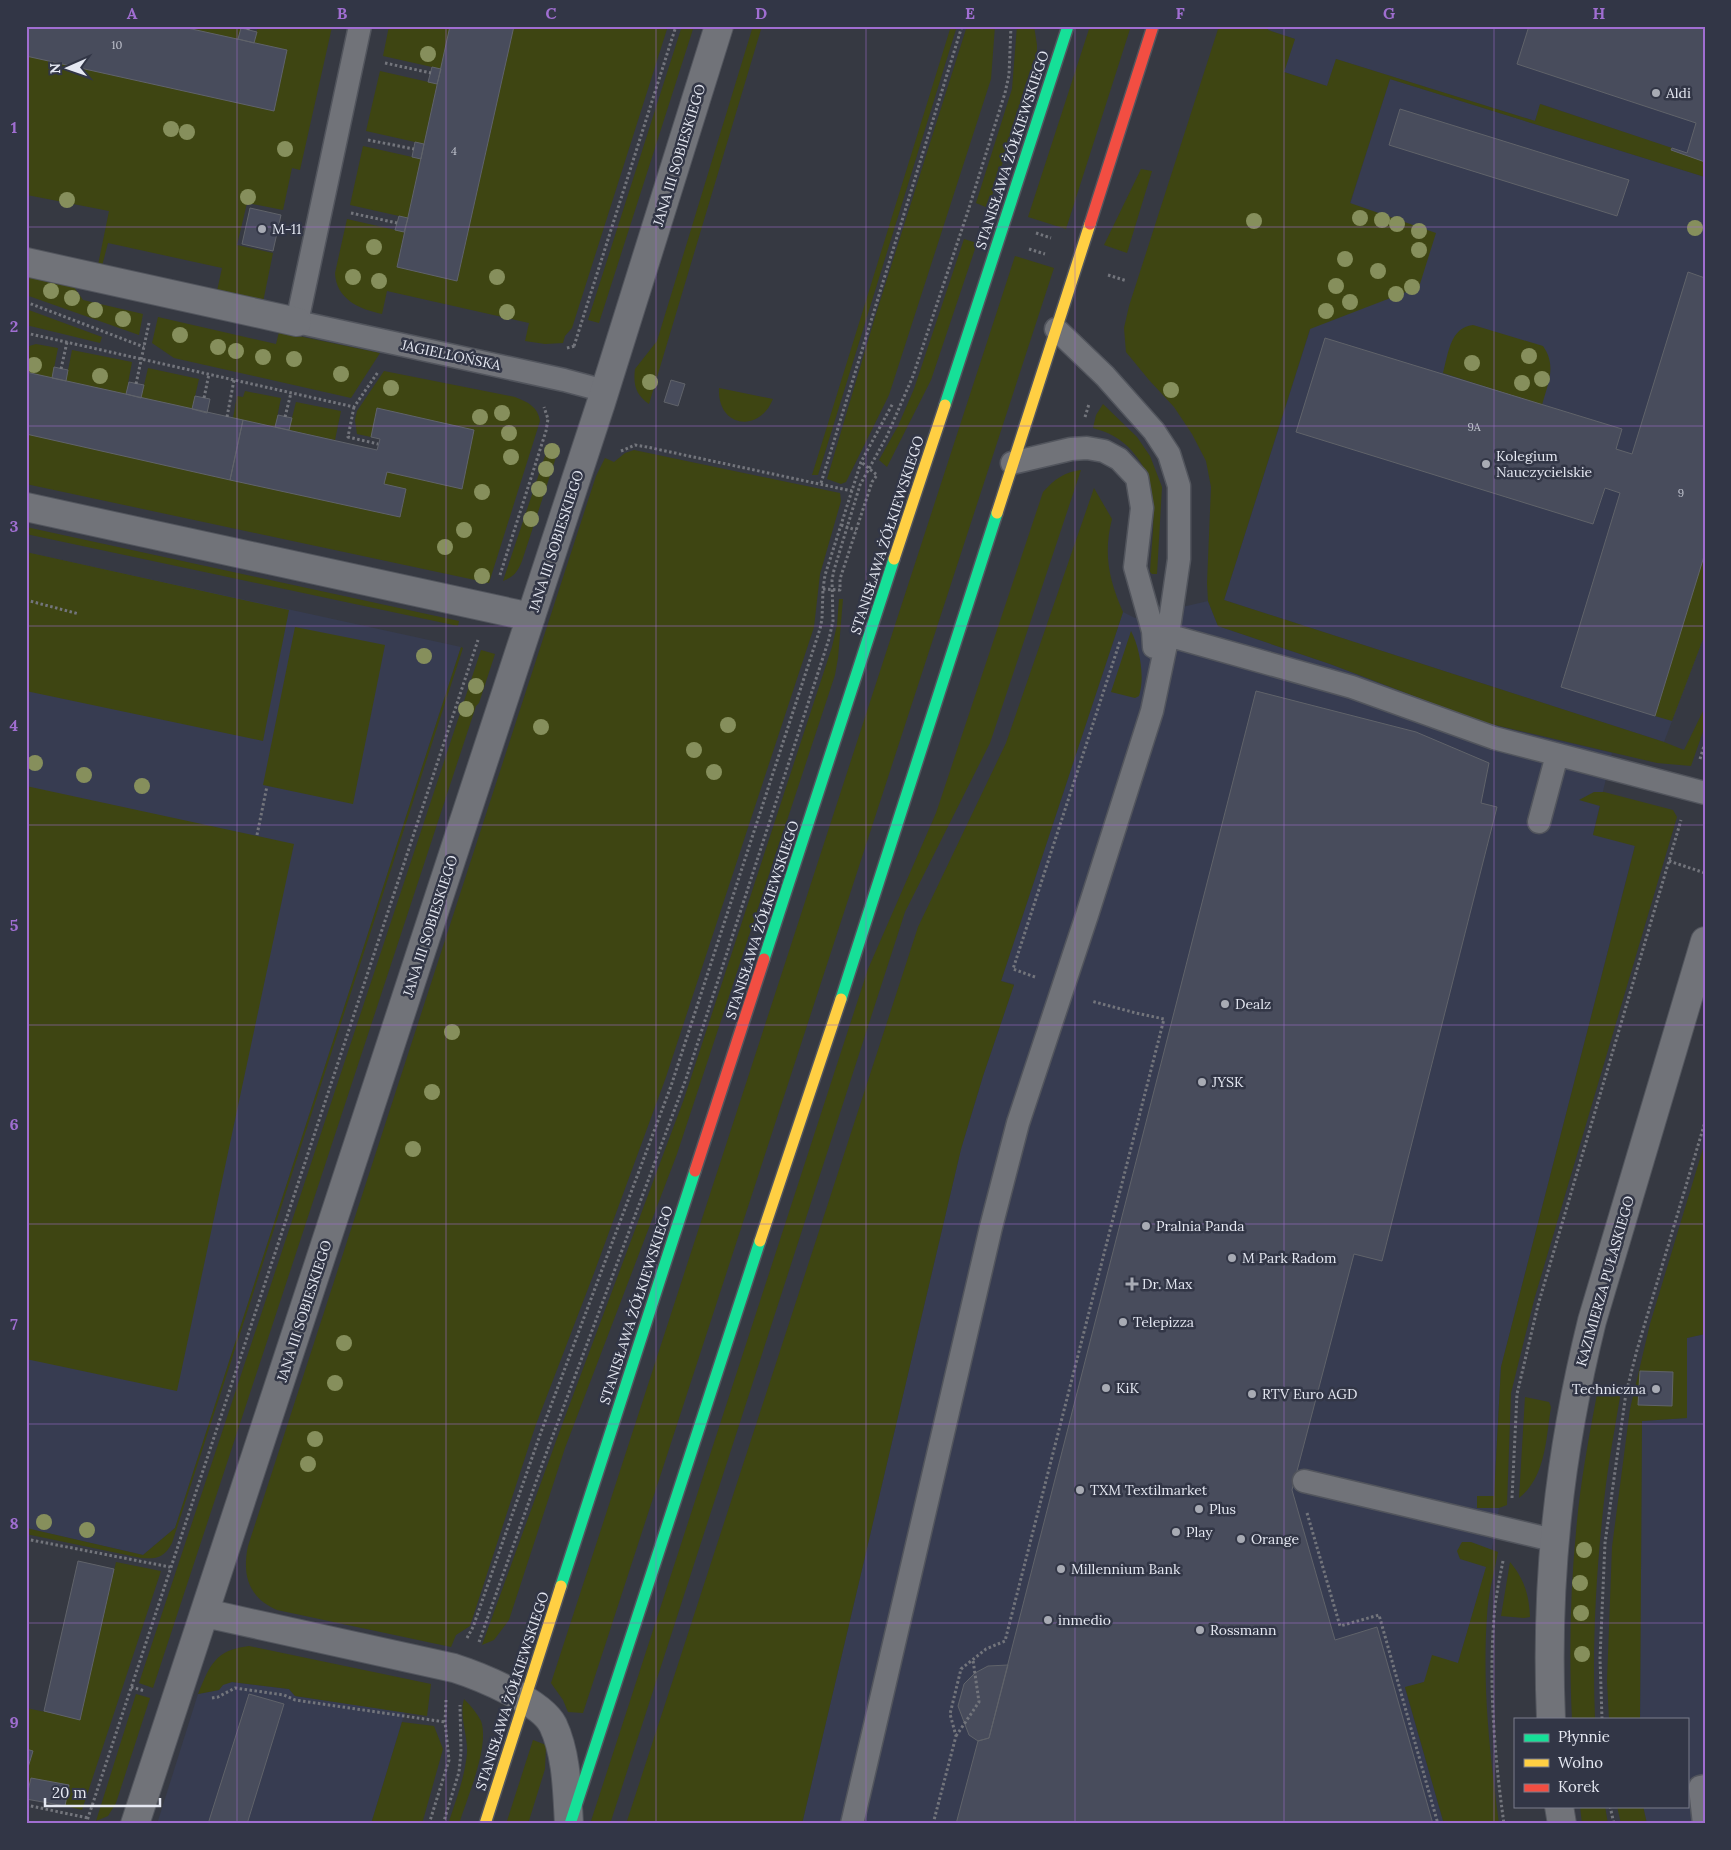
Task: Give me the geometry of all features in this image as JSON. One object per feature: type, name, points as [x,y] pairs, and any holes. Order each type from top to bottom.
[{"type":"main road","name":"STANISŁAWA ŻÓŁKIEWSKIEGO","points":[[485,1824],[577,1534],[1068,26]]},
{"type":"main road","points":[[570,1824],[725,1346],[867,921],[1153,26]]},
{"type":"street","name":"JANA III SOBIESKIEGO","points":[[135,1824],[588,444],[719,26]]},
{"type":"street","name":"JAGIELLOŃSKA","points":[[26,262],[297,322]]},
{"type":"street","points":[[26,507],[531,617]]},
{"type":"street","name":"KAZIMIERZA PUŁASKIEGO","points":[[1551,1718],[1550,1596],[1554,1540],[1568,1433],[1578,1376],[1592,1321],[1705,941]]},
{"type":"street","points":[[205,1613],[461,1670],[525,1700],[541,1710],[552,1723],[560,1743],[566,1773],[570,1824]]},
{"type":"street","points":[[1559,1808],[1562,1824]]},
{"type":"lane","points":[[297,322],[360,26]]},
{"type":"lane","name":"JAGIELLOŃSKA","points":[[297,322],[564,380],[605,391]]},
{"type":"lane","points":[[852,1824],[991,1227],[1018,1124],[1140,750],[1157,685],[1161,633],[1179,559],[1179,486],[1169,454],[1154,431],[1117,390],[1056,329]]},
{"type":"lane","points":[[1012,463],[1071,449],[1104,450],[1119,459],[1137,478],[1142,508],[1135,567],[1161,633]]},
{"type":"lane","points":[[1161,633],[1326,679],[1494,738],[1705,793]]},
{"type":"lane","points":[[1539,822],[1557,754]]},
{"type":"lane","points":[[1304,1481],[1554,1540]]},
{"type":"lane","points":[[1704,1824],[1700,1787],[1705,1786]]},
{"type":"path","points":[[564,380],[676,26]]},
{"type":"path","points":[[822,483],[962,26]]},
{"type":"path","points":[[428,1824],[449,1760],[445,1722],[446,1705],[546,1454],[686,1079],[829,639],[833,620],[834,570],[860,485],[887,436],[913,376],[1005,93],[1009,75],[1011,26]]},
{"type":"path","points":[[376,61],[431,73]]},
{"type":"path","points":[[368,140],[414,149]]},
{"type":"path","points":[[342,211],[397,223]]},
{"type":"path","points":[[1035,233],[1054,239]]},
{"type":"path","points":[[1020,246],[1048,256]]},
{"type":"path","points":[[1108,275],[1127,281]]},
{"type":"path","points":[[136,384],[155,290]]},
{"type":"path","points":[[26,302],[144,347]]},
{"type":"path","points":[[28,334],[354,407]]},
{"type":"path","points":[[61,369],[67,342]]},
{"type":"path","points":[[564,349],[575,346]]},
{"type":"path","points":[[378,444],[348,437],[354,407],[380,369]]},
{"type":"path","points":[[204,398],[209,374]]},
{"type":"path","points":[[227,417],[234,380]]},
{"type":"path","points":[[285,417],[291,392]]},
{"type":"path","points":[[1084,418],[1091,401]]},
{"type":"path","points":[[86,1824],[546,431],[548,419],[540,403]]},
{"type":"path","points":[[443,1824],[459,1772],[461,1752],[458,1710],[463,1643],[473,1627],[540,1432],[671,1086],[820,628],[825,575],[852,491],[862,462],[893,403]]},
{"type":"path","points":[[588,444],[618,452],[635,445],[822,483],[852,491]]},
{"type":"path","points":[[823,589],[840,590],[840,579],[872,482],[877,475],[862,462]]},
{"type":"path","points":[[841,525],[856,530]]},
{"type":"path","points":[[26,600],[79,614]]},
{"type":"path","points":[[956,1736],[950,1714],[961,1669],[986,1649],[1005,1641],[1164,1019],[1076,996],[1046,980],[1013,970],[1121,640]]},
{"type":"path","points":[[257,835],[267,786]]},
{"type":"path","points":[[1669,861],[1705,872]]},
{"type":"path","points":[[1602,1718],[1600,1658],[1605,1544],[1626,1393],[1705,1122]]},
{"type":"path","points":[[1304,1481],[1302,1494],[1340,1626],[1379,1616],[1438,1824]]},
{"type":"path","points":[[26,1539],[171,1567]]},
{"type":"path","points":[[933,1824],[956,1736],[979,1702],[973,1659]]},
{"type":"path","points":[[131,1687],[176,1701],[218,1697],[235,1688],[284,1695],[295,1700],[445,1722]]},
{"type":"path","points":[[26,1805],[88,1818]]},
{"type":"path","points":[[1610,1808],[1614,1824]]},
{"type":"shaded area","points":[[1269,26],[1705,26],[1705,162],[1671,150],[1671,148],[1541,104],[1535,121],[1336,59],[1327,86],[1284,72],[1295,39],[1268,30]]},
{"type":"shaded area","name":"Kolegium Nauczycielskie","points":[[1390,79],[1705,177],[1705,634],[1664,742],[1224,600]]},
{"type":"shaded area","points":[[26,552],[461,647],[175,1528],[143,1555],[26,1528]]},
{"type":"shaded area","points":[[1208,601],[1218,626],[1330,664],[1501,727],[1612,753],[1593,834],[1635,845],[1501,1367],[1494,1497],[1499,1508],[1492,1549],[1458,1663],[1424,1682],[1405,1688],[1444,1824],[802,1824],[961,1149],[1014,984],[1001,981],[1123,612],[1135,618]]},
{"type":"shaded area","points":[[1705,1334],[1705,1824],[1647,1824],[1643,1808],[1688,1808],[1688,1718],[1640,1718],[1642,1421],[1687,1418],[1687,1338]]},
{"type":"shaded area","points":[[232,1682],[289,1689],[295,1696],[405,1712],[371,1824],[157,1824],[198,1694],[219,1690],[223,1684]]},
{"type":"green space","points":[[178,26],[241,26],[238,39]]},
{"type":"green space","points":[[258,26],[332,27],[300,170],[292,168],[283,210],[247,203],[237,245],[273,253],[263,302],[217,291],[222,268],[108,243],[102,266],[98,265],[109,211],[27,195],[29,185],[26,185],[26,56],[274,111],[287,50],[254,43]]},
{"type":"green space","points":[[389,26],[450,26],[441,69],[383,56]]},
{"type":"green space","points":[[514,26],[668,26],[572,328],[565,336],[563,343],[545,344],[525,341],[529,323],[387,291],[382,314],[357,306],[344,296],[336,282],[335,273],[347,219],[404,232],[397,267],[457,281]]},
{"type":"green space","points":[[682,26],[694,26],[599,323],[588,320]]},
{"type":"green space","points":[[753,26],[762,26],[649,404],[636,389],[635,369],[657,341]]},
{"type":"green space","points":[[951,26],[957,26],[818,475],[812,475]]},
{"type":"green space","points":[[967,26],[995,26],[991,79],[889,395],[846,482],[841,484],[827,479],[876,314]]},
{"type":"green space","points":[[1017,26],[1034,26],[1037,56],[988,208],[976,203],[1012,89]]},
{"type":"green space","points":[[1090,26],[1131,26],[1066,229],[1028,217]]},
{"type":"green space","points":[[1219,26],[1269,26],[1268,30],[1295,39],[1284,72],[1327,86],[1336,59],[1535,121],[1540,104],[1672,148],[1671,150],[1705,162],[1705,177],[1390,79],[1350,203],[1436,233],[1419,287],[1310,329],[1224,600],[1684,750],[1705,707],[1705,726],[1691,766],[1657,763],[1482,722],[1330,664],[1218,626],[1208,601],[1211,487],[1206,461],[1192,434],[1174,407],[1126,352],[1124,328],[1129,306]]},
{"type":"green space","points":[[380,71],[437,84],[424,144],[366,131]]},
{"type":"green space","points":[[363,146],[421,159],[408,218],[350,205]]},
{"type":"green space","points":[[1141,169],[1152,171],[1127,253],[1104,245]]},
{"type":"green space","points":[[964,239],[977,243],[931,380],[887,467],[879,460],[898,426],[914,389]]},
{"type":"green space","points":[[1015,256],[1054,268],[583,1713],[568,1712],[563,1700],[551,1683]]},
{"type":"green space","points":[[26,276],[74,287],[83,300],[143,314],[139,335],[26,295]]},
{"type":"green space","points":[[26,309],[102,337],[100,343],[26,325]]},
{"type":"green space","points":[[158,317],[276,344],[279,332],[380,353],[351,398],[174,358],[152,343]]},
{"type":"green space","points":[[1473,325],[1543,346],[1550,361],[1550,375],[1542,405],[1443,373],[1451,343],[1455,336],[1465,327]]},
{"type":"green space","points":[[36,344],[58,348],[52,378],[26,372],[26,347]]},
{"type":"green space","points":[[72,350],[132,362],[126,394],[66,381]]},
{"type":"green space","points":[[148,368],[199,379],[192,409],[141,398]]},
{"type":"green space","points":[[384,371],[515,397],[528,403],[539,416],[540,421],[489,583],[26,484],[26,434],[399,517],[384,484],[387,472],[462,488],[474,430],[377,408],[371,437],[357,434],[355,420],[357,411]]},
{"type":"green space","points":[[719,388],[773,399],[767,410],[758,418],[740,421],[732,418],[725,411],[720,401]]},
{"type":"green space","points":[[245,391],[281,398],[275,427],[233,418],[237,396],[243,397]]},
{"type":"green space","points":[[296,402],[341,411],[335,440],[289,430]]},
{"type":"green space","points":[[1103,404],[1137,437],[1150,456],[1162,487],[1157,574],[1150,572],[1153,508],[1148,478],[1142,464],[1124,443],[1114,436],[1093,428],[1096,415]]},
{"type":"green space","points":[[549,444],[559,448],[522,561],[515,573],[503,581]]},
{"type":"green space","points":[[634,450],[840,493],[841,501],[820,574],[814,627],[666,1077],[535,1427],[470,1626],[456,1635],[451,1647],[277,1610],[259,1599],[249,1584],[246,1566],[248,1546],[596,476],[605,458],[614,462],[625,453]]},
{"type":"green space","points":[[1081,470],[990,743],[905,912],[610,1824],[590,1824],[868,969],[936,813],[1043,492],[1060,477],[1070,472]]},
{"type":"green space","points":[[1094,488],[1112,519],[1108,544],[1109,567],[1114,589],[1123,612],[1001,981],[1014,985],[983,1076],[961,1149],[802,1824],[626,1824],[918,927],[1006,743]]},
{"type":"green space","points":[[26,527],[459,621],[458,626],[26,534]]},
{"type":"green space","points":[[26,552],[289,610],[263,741],[26,691]]},
{"type":"green space","points":[[1703,558],[1705,559],[1705,634],[1672,721],[1655,716]]},
{"type":"green space","points":[[839,599],[843,599],[835,675],[677,1154],[565,1448],[509,1620],[494,1640],[482,1645],[684,1099],[832,647],[837,625]]},
{"type":"green space","points":[[295,627],[385,645],[353,804],[263,785]]},
{"type":"green space","points":[[1131,631],[1139,654],[1142,681],[1139,696],[1135,698],[1111,692]]},
{"type":"green space","points":[[461,647],[463,648],[172,1543],[163,1555],[141,1558],[26,1534],[26,1528],[143,1555],[175,1528]]},
{"type":"green space","points":[[481,650],[495,654],[479,703],[476,706],[153,1688],[139,1683]]},
{"type":"green space","points":[[26,786],[294,844],[177,1391],[26,1359]]},
{"type":"green space","points":[[1594,792],[1604,792],[1673,810],[1677,817],[1534,1300],[1511,1393],[1507,1505],[1499,1508],[1477,1508],[1477,1496],[1494,1496],[1501,1367],[1635,846],[1593,835],[1600,806],[1579,800]]},
{"type":"green space","points":[[1705,1142],[1705,1334],[1687,1338],[1687,1418],[1642,1421],[1640,1718],[1609,1718],[1607,1681],[1612,1547],[1630,1409],[1650,1324]]},
{"type":"green space","points":[[1598,1389],[1621,1391],[1606,1487],[1599,1555],[1594,1637],[1595,1718],[1572,1718],[1572,1578],[1582,1478]]},
{"type":"green space","points":[[1525,1397],[1549,1402],[1551,1407],[1546,1444],[1540,1468],[1528,1489],[1519,1498]]},
{"type":"green space","points":[[1462,1542],[1471,1542],[1498,1552],[1488,1608],[1485,1668],[1490,1746],[1499,1824],[1444,1824],[1405,1687],[1424,1682],[1432,1655],[1458,1663],[1486,1567],[1460,1559],[1457,1551]]},
{"type":"green space","points":[[116,1562],[161,1571],[82,1810],[65,1806],[69,1785],[31,1778],[26,1798],[26,1774],[33,1752],[26,1749],[26,1708],[80,1719]]},
{"type":"green space","points":[[1510,1562],[1525,1587],[1530,1617],[1501,1616]]},
{"type":"green space","points":[[249,1646],[431,1684],[427,1716],[295,1696],[289,1689],[232,1682],[223,1685],[219,1690],[198,1694],[210,1667],[221,1655],[228,1651]]},
{"type":"green space","points":[[136,1694],[150,1698],[116,1803],[108,1816],[96,1821]]},
{"type":"green space","points":[[464,1699],[481,1721],[483,1732],[482,1744],[476,1772],[459,1824],[448,1824],[466,1762],[467,1746],[462,1712]]},
{"type":"green space","points":[[402,1722],[434,1726],[443,1749],[422,1824],[371,1824]]},
{"type":"green space","points":[[533,1740],[546,1745],[545,1769],[528,1824],[506,1824]]},
{"type":"green space","points":[[1580,1808],[1605,1808],[1608,1824],[1582,1824]]},
{"type":"green space","points":[[1617,1808],[1643,1808],[1647,1824],[1621,1824]]},
{"type":"building","points":[[26,26],[178,26],[287,50],[274,111],[26,56]]},
{"type":"building","points":[[450,26],[514,26],[457,281],[397,267]]},
{"type":"building","name":"Aldi","points":[[1529,26],[1705,26],[1705,162],[1671,150],[1672,148],[1687,153],[1696,123],[1517,64]]},
{"type":"building","points":[[241,28],[257,32],[254,43],[238,39]]},
{"type":"building","points":[[432,67],[441,69],[437,84],[428,82]]},
{"type":"building","points":[[1400,109],[1629,180],[1617,216],[1389,145]]},
{"type":"building","points":[[415,142],[424,144],[421,159],[412,157]]},
{"type":"building","name":"M-11","points":[[250,208],[281,215],[273,251],[242,244]]},
{"type":"building","points":[[399,216],[408,218],[404,232],[395,230]]},
{"type":"building","points":[[1688,272],[1705,278],[1705,553],[1655,716],[1561,687],[1620,493],[1605,488],[1593,524],[1296,432],[1325,338],[1622,429],[1616,449],[1632,454]]},
{"type":"building","points":[[54,367],[68,370],[66,381],[52,378]]},
{"type":"building","points":[[26,372],[243,420],[230,480],[26,434]]},
{"type":"building","points":[[671,380],[685,384],[678,406],[664,402]]},
{"type":"building","points":[[129,382],[144,385],[141,398],[126,394]]},
{"type":"building","points":[[195,396],[210,399],[207,413],[192,409]]},
{"type":"building","points":[[377,408],[474,430],[462,489],[387,472],[384,484],[406,489],[400,517],[230,480],[243,420],[377,450],[380,439],[371,437]]},
{"type":"building","points":[[278,415],[292,418],[289,430],[275,427]]},
{"type":"building","name":"M Park Radom","points":[[1256,691],[1416,732],[1489,763],[1481,803],[1497,807],[1382,1261],[1354,1254],[1292,1490],[1335,1640],[1377,1627],[1433,1824],[956,1824],[978,1741],[989,1738]]},
{"type":"building","name":"Techniczna","points":[[1640,1371],[1673,1372],[1672,1406],[1638,1405]]},
{"type":"building","points":[[78,1561],[114,1569],[80,1720],[44,1711]]},
{"type":"building","points":[[1008,1665],[989,1738],[978,1741],[969,1735],[958,1706],[964,1684],[975,1673],[988,1666]]},
{"type":"building","points":[[249,1694],[284,1704],[247,1824],[208,1824]]},
{"type":"building","points":[[26,1749],[33,1751],[26,1774]]},
{"type":"building","points":[[31,1778],[69,1785],[65,1806],[26,1799]]},
{"type":"traffic: fast","points":[[945,405],[1068,26]]},
{"type":"traffic: fast","points":[[841,999],[997,513]]},
{"type":"traffic: fast","points":[[764,959],[894,559]]},
{"type":"traffic: fast","points":[[561,1586],[695,1171]]},
{"type":"traffic: fast","points":[[570,1824],[760,1241]]},
{"type":"traffic: slow","points":[[997,513],[1090,224]]},
{"type":"traffic: slow","points":[[894,559],[945,405]]},
{"type":"traffic: slow","points":[[760,1241],[841,999]]},
{"type":"traffic: slow","points":[[485,1824],[561,1586]]},
{"type":"traffic: jam","points":[[1090,224],[1153,26]]},
{"type":"traffic: jam","points":[[695,1171],[764,959]]},
{"type":"place","name":"Aldi","points":[[1656,93]]},
{"type":"place","name":"M-11","points":[[262,229]]},
{"type":"place","name":"Kolegium Nauczycielskie","points":[[1486,464]]},
{"type":"place","name":"Dealz","points":[[1225,1004]]},
{"type":"place","name":"JYSK","points":[[1202,1082]]},
{"type":"place","name":"Pralnia Panda","points":[[1146,1226]]},
{"type":"place","name":"M Park Radom","points":[[1232,1258]]},
{"type":"place","name":"Dr. Max","points":[[1132,1284]]},
{"type":"place","name":"Telepizza","points":[[1123,1322]]},
{"type":"place","name":"KiK","points":[[1106,1388]]},
{"type":"place","name":"Techniczna","points":[[1656,1389]]},
{"type":"place","name":"RTV Euro AGD","points":[[1252,1394]]},
{"type":"place","name":"TXM Textilmarket","points":[[1080,1490]]},
{"type":"place","name":"Plus","points":[[1199,1509]]},
{"type":"place","name":"Play","points":[[1176,1532]]},
{"type":"place","name":"Orange","points":[[1241,1539]]},
{"type":"place","name":"Millennium Bank","points":[[1061,1569]]},
{"type":"place","name":"inmedio","points":[[1048,1620]]},
{"type":"place","name":"Rossmann","points":[[1200,1630]]}]
